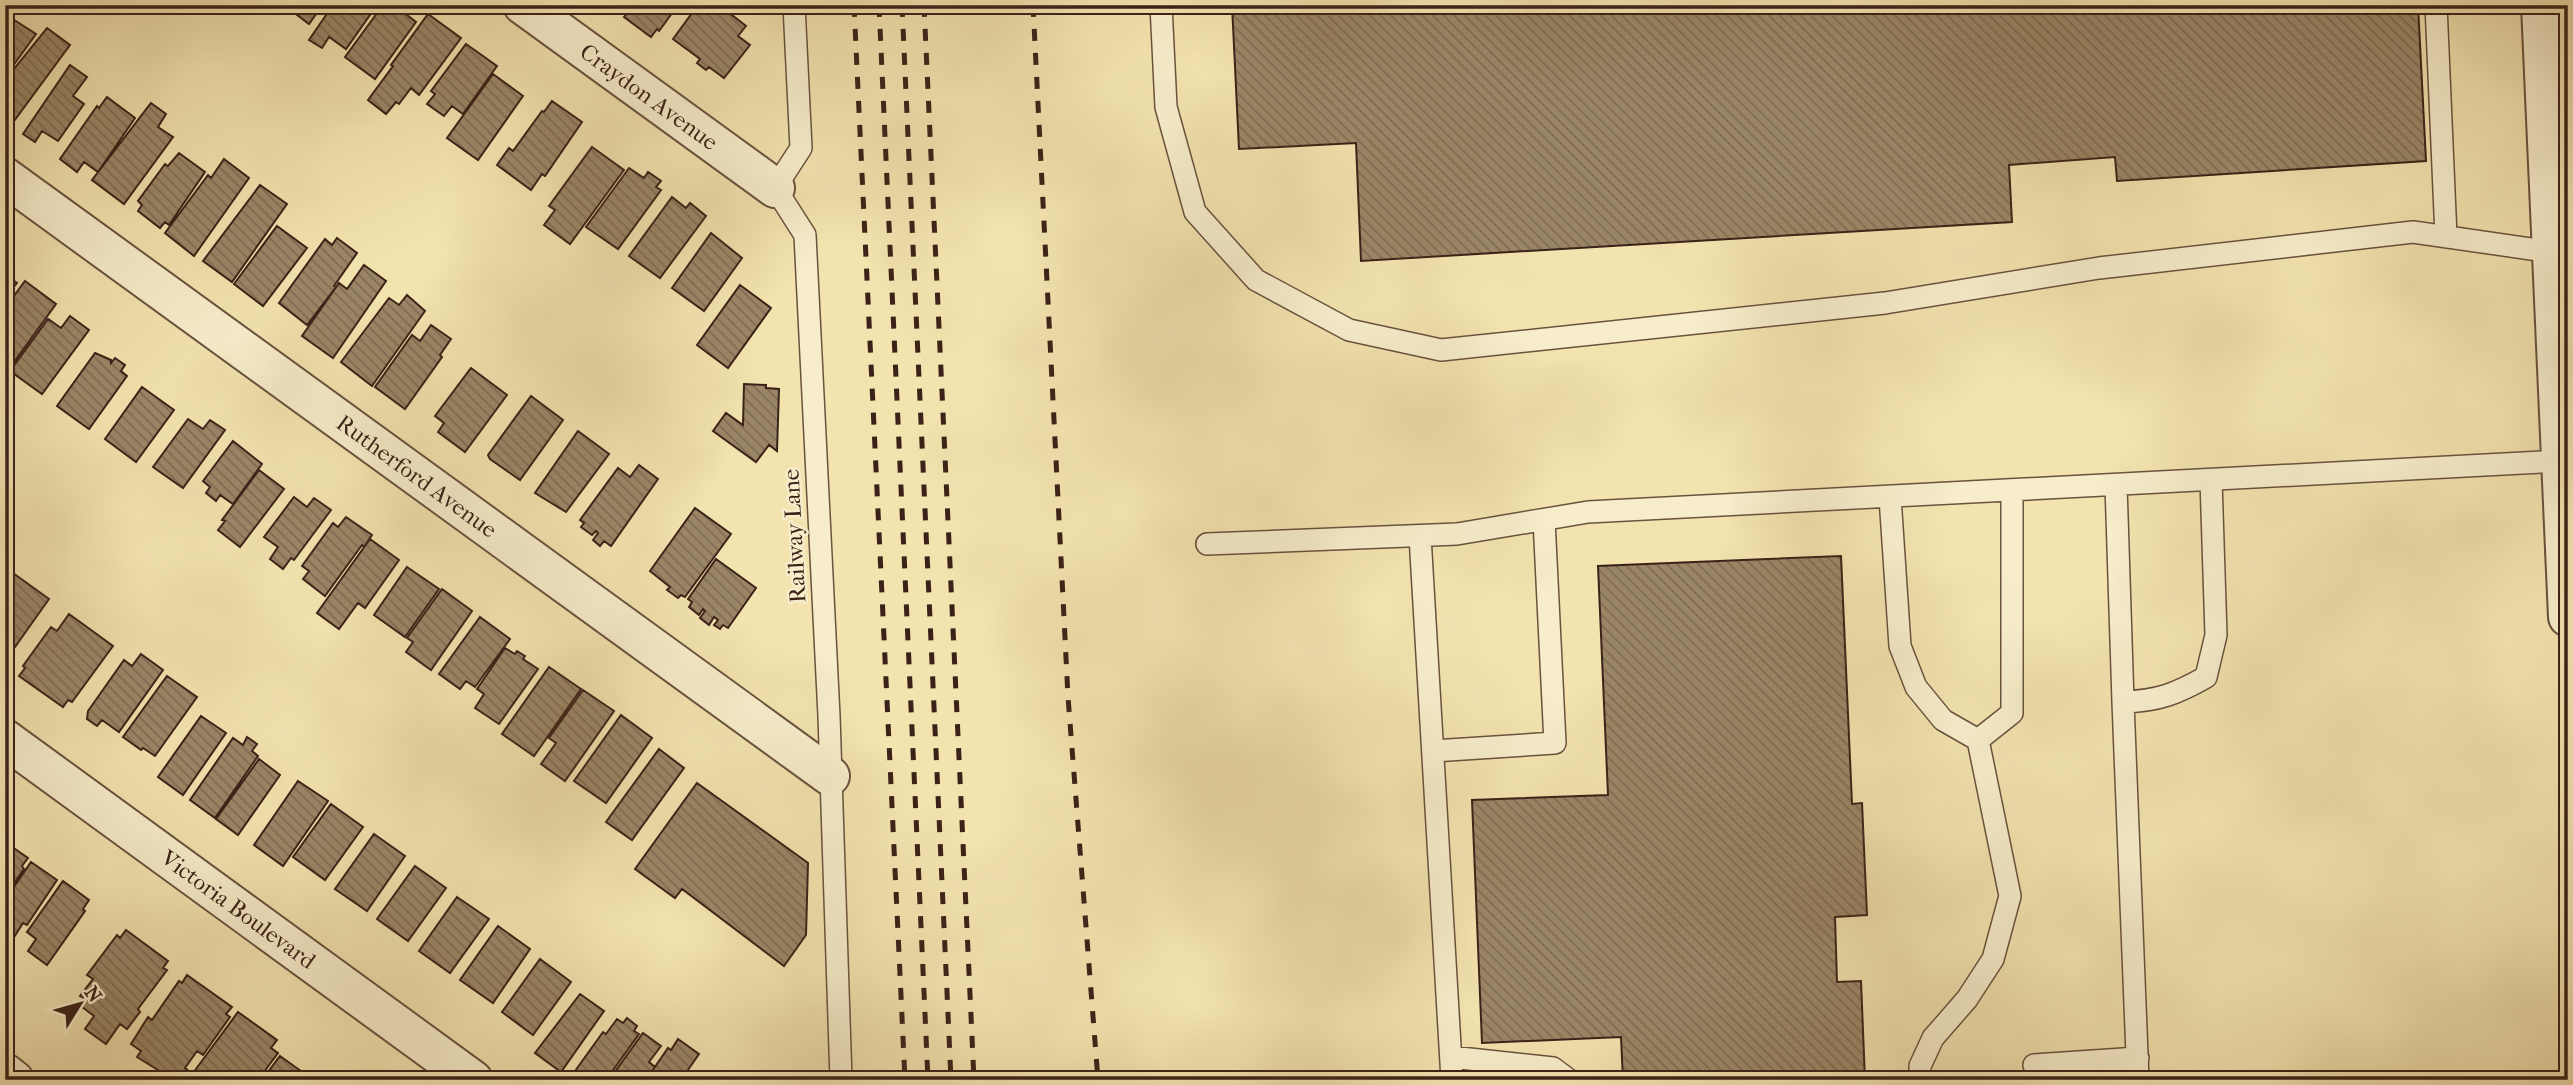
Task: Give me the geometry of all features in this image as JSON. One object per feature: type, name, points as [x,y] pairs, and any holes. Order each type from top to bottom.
[{"type":"street","name":"Craydon Avenue","points":[[523,5],[775,188]]},
{"type":"street","points":[[2541,5],[2557,129],[2552,252],[2563,383],[2561,461],[2568,617]]},
{"type":"street","name":"Rutherford Avenue","points":[[5,177],[830,776]]},
{"type":"street","name":"Victoria Boulevard","points":[[5,740],[473,1080]]},
{"type":"street","points":[[5,1073],[14,1080]]},
{"type":"lane","points":[[775,188],[801,148],[794,5]]},
{"type":"lane","points":[[1161,5],[1166,107],[1195,212],[1256,280],[1349,330],[1441,350],[1885,303],[2099,268],[2413,232],[2552,252]]},
{"type":"lane","points":[[2436,5],[2446,237]]},
{"type":"lane","name":"Railway Lane","points":[[775,188],[805,235],[829,716],[842,1080]]},
{"type":"lane","points":[[1207,544],[1457,534],[1588,512],[2561,461]]},
{"type":"lane","points":[[2123,702],[2151,701],[2182,691],[2206,677],[2216,635],[2211,480]]},
{"type":"lane","points":[[2034,1065],[2138,1069],[2116,485]]},
{"type":"lane","points":[[1978,740],[2012,713],[2011,490]]},
{"type":"lane","points":[[1891,497],[1900,646],[1916,687],[1943,720],[1978,740],[2010,896],[1993,960],[1967,999],[1933,1038],[1920,1066],[1920,1080]]},
{"type":"lane","points":[[1433,751],[1555,743],[1544,520]]},
{"type":"lane","points":[[1420,536],[1452,1080]]},
{"type":"lane","points":[[1451,1057],[1553,1068],[1569,1080]]},
{"type":"building","points":[[284,5],[327,5],[322,13],[319,10],[309,24]]},
{"type":"building","points":[[333,5],[377,5],[346,49],[329,37],[322,48],[309,40]]},
{"type":"building","points":[[383,5],[395,5],[401,10],[404,5],[411,5],[414,7],[407,15],[416,22],[375,79],[345,57]]},
{"type":"building","points":[[628,5],[678,5],[659,31],[657,29],[651,37],[624,17],[629,10]]},
{"type":"building","points":[[698,5],[707,12],[712,5],[719,5],[746,26],[738,36],[750,45],[724,78],[709,67],[706,70],[697,63],[700,59],[673,39]]},
{"type":"building","points":[[1232,5],[2418,5],[2426,161],[2117,181],[2115,157],[2009,165],[2012,222],[1361,261],[1356,143],[1239,149]]},
{"type":"building","points":[[428,14],[461,38],[419,95],[411,88],[399,104],[396,102],[386,114],[368,100]]},
{"type":"building","points":[[8,16],[36,34],[5,77],[5,20]]},
{"type":"building","points":[[47,28],[70,45],[14,121],[5,114],[5,80]]},
{"type":"building","points":[[466,44],[497,66],[463,114],[452,106],[444,116],[427,104],[435,94],[431,91]]},
{"type":"building","points":[[70,65],[87,77],[73,96],[84,104],[58,141],[42,131],[35,142],[23,134]]},
{"type":"building","points":[[493,74],[523,96],[478,160],[447,138]]},
{"type":"building","points":[[107,97],[135,118],[98,172],[84,162],[77,172],[60,159],[97,106],[99,108]]},
{"type":"building","points":[[552,101],[582,122],[545,176],[542,174],[531,190],[497,165],[509,148],[513,151]]},
{"type":"building","points":[[151,103],[166,114],[158,127],[173,137],[124,204],[92,180]]},
{"type":"building","points":[[592,147],[624,170],[570,244],[544,225],[555,210],[549,206]]},
{"type":"building","points":[[179,153],[205,172],[169,225],[165,222],[160,228],[138,211],[142,205],[138,201],[165,164],[168,166]]},
{"type":"building","points":[[224,159],[249,178],[194,256],[165,233],[208,175],[211,178]]},
{"type":"building","points":[[629,168],[644,178],[648,172],[661,181],[656,187],[661,190],[618,249],[586,227]]},
{"type":"building","points":[[260,185],[287,204],[232,282],[203,261]]},
{"type":"building","points":[[672,197],[686,208],[690,203],[706,216],[660,278],[629,256]]},
{"type":"building","points":[[277,226],[307,248],[263,306],[234,284]]},
{"type":"building","points":[[711,233],[742,258],[704,311],[672,288]]},
{"type":"building","points":[[337,238],[357,253],[334,286],[336,287],[307,325],[279,303],[325,239],[332,245]]},
{"type":"building","points":[[364,265],[386,281],[333,358],[302,336],[339,283],[347,289]]},
{"type":"building","points":[[5,274],[17,283],[5,298]]},
{"type":"building","points":[[25,281],[56,304],[9,369],[5,366],[5,308]]},
{"type":"building","points":[[740,285],[771,308],[728,368],[697,345]]},
{"type":"building","points":[[407,295],[425,311],[372,386],[341,362],[389,298],[399,305]]},
{"type":"building","points":[[70,316],[89,330],[42,394],[10,371],[48,319],[61,328]]},
{"type":"building","points":[[431,325],[451,339],[440,355],[442,357],[405,409],[375,387],[412,335],[420,341]]},
{"type":"building","points":[[95,353],[111,360],[111,363],[115,358],[125,365],[121,371],[127,376],[89,429],[57,406]]},
{"type":"building","points":[[471,368],[507,395],[465,452],[438,432],[444,423],[435,416]]},
{"type":"building","points":[[744,384],[766,385],[766,388],[779,389],[777,451],[769,445],[756,462],[713,431],[726,413],[743,425]]},
{"type":"building","points":[[142,387],[174,410],[136,462],[105,439]]},
{"type":"building","points":[[531,396],[563,420],[520,480],[488,455]]},
{"type":"building","points":[[188,419],[203,429],[210,420],[225,430],[183,488],[153,467]]},
{"type":"building","points":[[578,431],[609,454],[566,512],[535,493]]},
{"type":"building","points":[[233,441],[262,464],[233,504],[220,495],[216,501],[206,493],[210,487],[203,481]]},
{"type":"building","points":[[639,465],[658,479],[611,546],[604,541],[600,546],[593,540],[598,533],[596,531],[592,535],[581,527],[584,523],[580,520],[618,468],[630,477]]},
{"type":"building","points":[[259,470],[284,489],[240,547],[218,530],[225,521],[222,520]]},
{"type":"building","points":[[294,497],[307,507],[314,498],[331,510],[294,560],[291,558],[283,569],[270,559],[278,547],[264,537]]},
{"type":"building","points":[[695,508],[731,534],[685,597],[681,595],[678,598],[667,590],[670,587],[650,571]]},
{"type":"building","points":[[346,517],[372,535],[325,596],[303,579],[309,571],[302,566],[333,523],[338,527]]},
{"type":"building","points":[[370,539],[399,560],[365,608],[358,603],[339,629],[317,613]]},
{"type":"building","points":[[1841,556],[1852,804],[1862,803],[1867,915],[1835,917],[1837,982],[1861,981],[1865,1080],[1623,1080],[1621,1037],[1482,1043],[1472,800],[1608,795],[1598,566]]},
{"type":"building","points":[[716,559],[756,588],[728,628],[723,625],[720,629],[714,625],[718,620],[714,617],[709,625],[700,618],[705,611],[703,609],[699,615],[689,607],[692,602],[688,599]]},
{"type":"building","points":[[407,567],[439,589],[405,637],[374,615]]},
{"type":"building","points":[[6,568],[49,599],[8,657],[5,655]]},
{"type":"building","points":[[442,589],[472,611],[431,670],[406,652],[413,642],[407,638]]},
{"type":"building","points":[[69,614],[113,646],[72,702],[68,700],[63,707],[19,676],[25,668],[23,666],[51,627],[57,631]]},
{"type":"building","points":[[480,617],[510,639],[475,687],[466,681],[460,689],[439,674]]},
{"type":"building","points":[[505,648],[525,656],[523,659],[538,669],[499,724],[475,708],[484,694],[477,689]]},
{"type":"building","points":[[141,654],[163,670],[119,732],[102,720],[97,726],[87,719],[88,711],[124,660],[132,666]]},
{"type":"building","points":[[549,667],[581,689],[534,756],[502,734]]},
{"type":"building","points":[[167,676],[197,697],[155,756],[123,737]]},
{"type":"building","points":[[583,690],[614,711],[565,781],[541,764],[556,743],[549,738]]},
{"type":"building","points":[[621,715],[652,738],[606,803],[574,781]]},
{"type":"building","points":[[201,716],[226,733],[183,795],[158,777]]},
{"type":"building","points":[[247,737],[257,744],[252,751],[258,756],[215,818],[190,800],[233,738],[243,745]]},
{"type":"building","points":[[659,749],[684,768],[632,840],[606,822]]},
{"type":"building","points":[[259,759],[280,775],[238,835],[216,819]]},
{"type":"building","points":[[298,781],[328,801],[283,866],[254,845]]},
{"type":"building","points":[[697,783],[808,863],[806,935],[784,966],[682,889],[675,898],[635,869]]},
{"type":"building","points":[[331,804],[363,827],[325,880],[293,857]]},
{"type":"building","points":[[374,834],[405,856],[367,911],[335,889]]},
{"type":"building","points":[[5,842],[28,858],[22,866],[24,869],[5,896]]},
{"type":"building","points":[[31,862],[57,880],[27,925],[23,923],[9,945],[5,942],[5,900]]},
{"type":"building","points":[[415,866],[446,888],[408,941],[377,919]]},
{"type":"building","points":[[63,881],[89,900],[83,909],[85,911],[47,965],[28,951],[36,939],[27,932]]},
{"type":"building","points":[[457,897],[489,919],[450,973],[419,951]]},
{"type":"building","points":[[498,926],[530,949],[493,1003],[460,980]]},
{"type":"building","points":[[126,930],[168,961],[163,968],[167,970],[138,1009],[140,1012],[127,1029],[120,1024],[106,1044],[85,1029],[94,1016],[78,1004],[84,998],[80,996],[93,979],[87,975],[117,935],[120,938]]},
{"type":"building","points":[[540,959],[571,982],[533,1035],[502,1012]]},
{"type":"building","points":[[187,975],[232,1007],[226,1014],[230,1017],[203,1055],[197,1051],[185,1068],[190,1072],[185,1080],[174,1080],[137,1057],[141,1051],[131,1044],[148,1017],[152,1020],[179,981],[182,983]]},
{"type":"building","points":[[580,994],[604,1011],[561,1072],[535,1053]]},
{"type":"building","points":[[238,1012],[277,1040],[271,1048],[278,1053],[258,1080],[202,1080],[193,1073]]},
{"type":"building","points":[[627,1018],[637,1026],[634,1031],[639,1034],[606,1080],[570,1078],[603,1032],[606,1034],[617,1019],[623,1023]]},
{"type":"building","points":[[643,1033],[661,1046],[649,1062],[655,1067],[645,1080],[609,1080]]},
{"type":"building","points":[[678,1039],[699,1054],[681,1080],[646,1080],[668,1048],[671,1050]]},
{"type":"building","points":[[280,1056],[305,1074],[301,1080],[262,1080]]},
{"type":"railway","points":[[854,5],[905,1080]]},
{"type":"railway","points":[[879,5],[928,1080]]},
{"type":"railway","points":[[902,5],[951,1080]]},
{"type":"railway","points":[[924,5],[974,1080]]},
{"type":"railway","points":[[1033,5],[1068,697],[1098,1080]]}]
